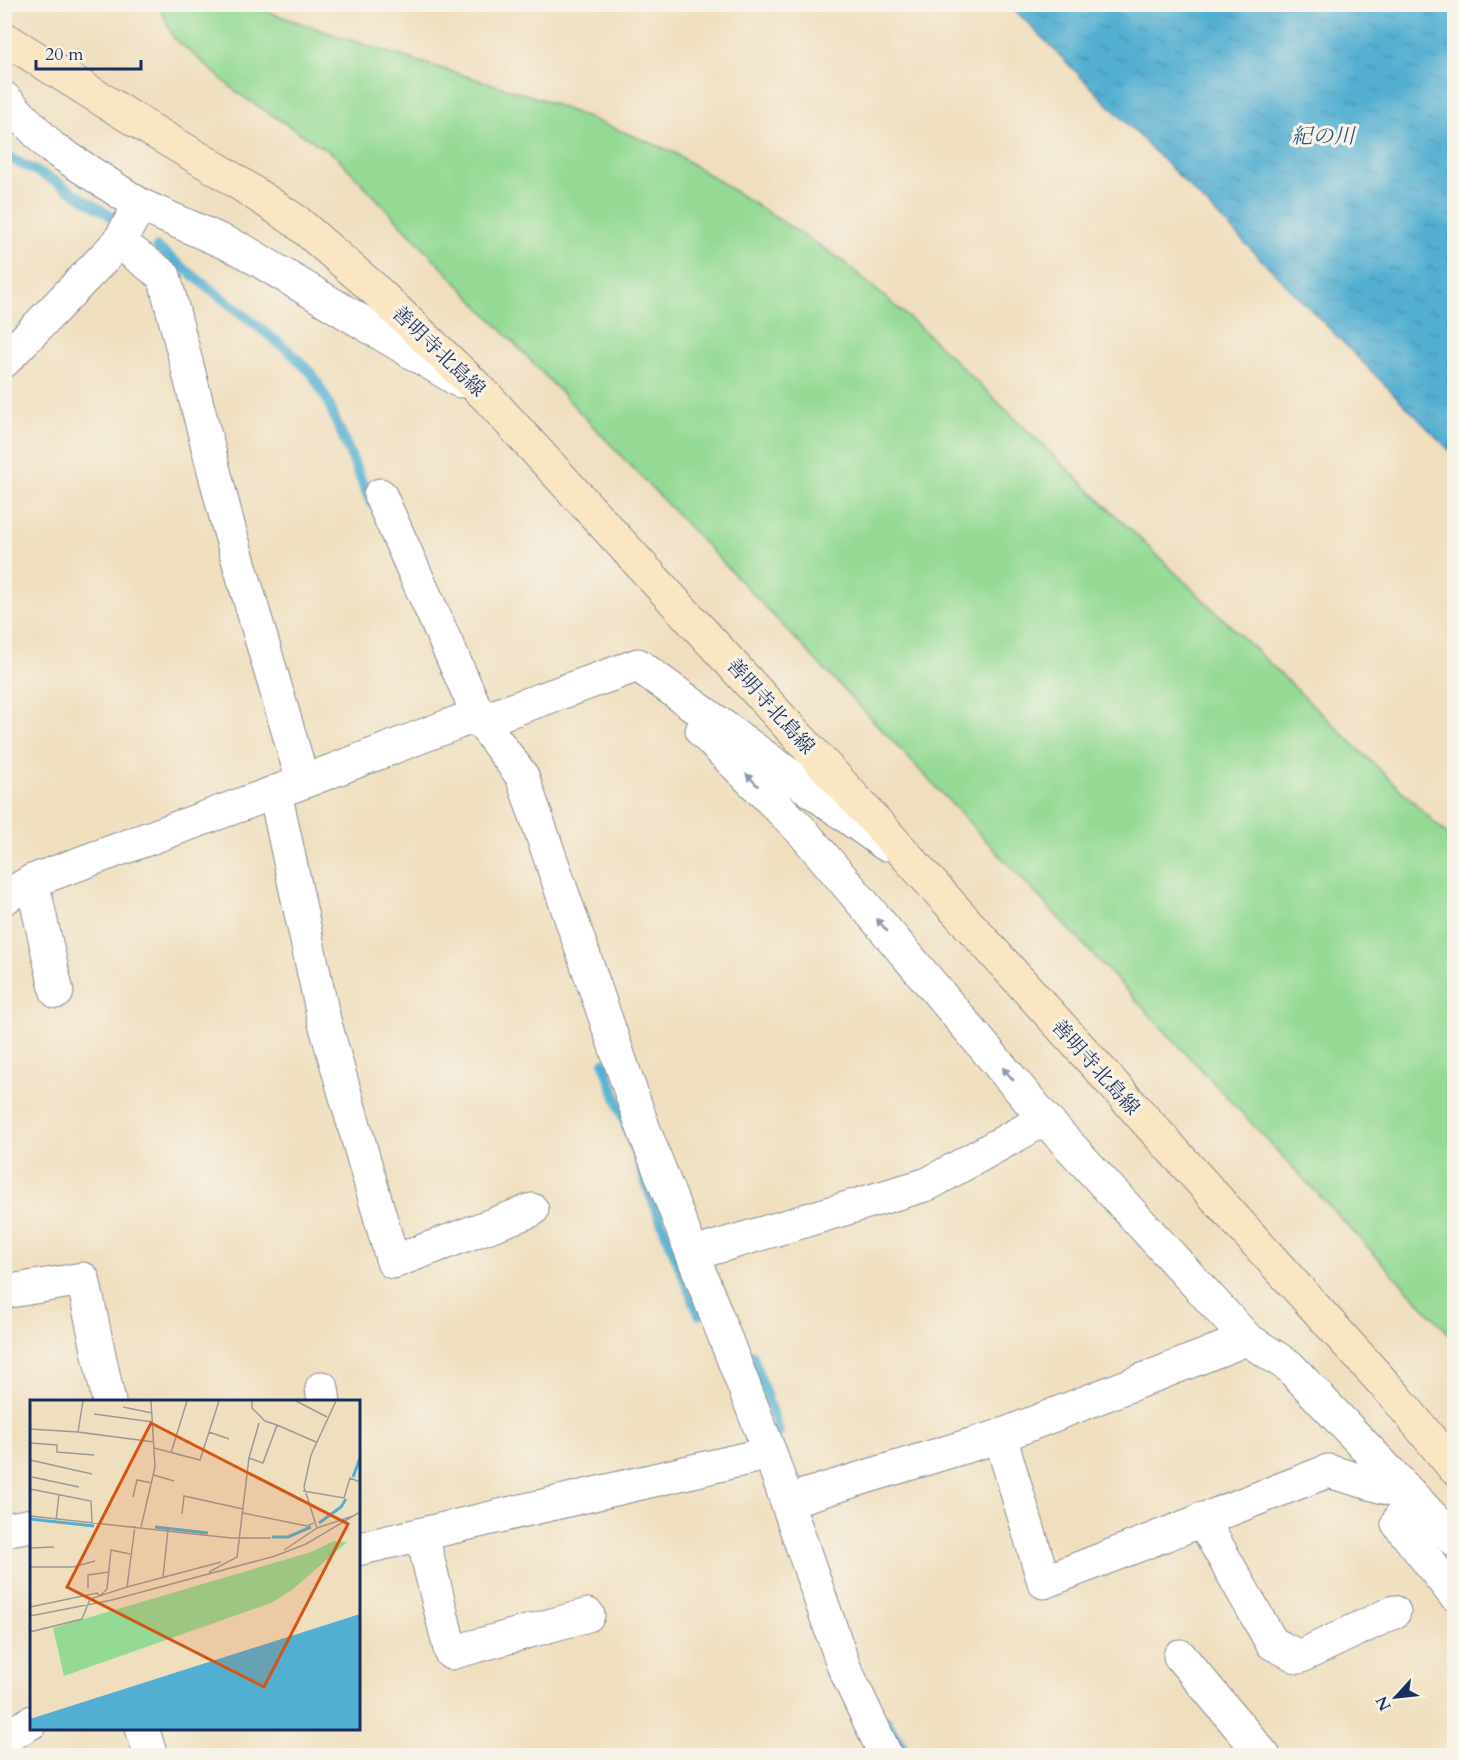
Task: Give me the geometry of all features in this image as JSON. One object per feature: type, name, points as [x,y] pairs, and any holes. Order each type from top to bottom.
[{"type":"main road","name":"善明寺北島線","points":[[4,38],[222,172],[296,221],[372,286],[487,397],[838,780],[1395,1396],[1455,1468]]},
{"type":"street","points":[[4,98],[51,147],[141,205],[242,250],[487,397]]},
{"type":"street","points":[[4,361],[119,242],[141,205]]},
{"type":"street","points":[[119,242],[164,276],[228,525],[289,787],[324,1020],[393,1262],[532,1210]]},
{"type":"street","points":[[380,495],[469,721],[522,776],[644,1130],[770,1453],[798,1498],[844,1667],[886,1755]]},
{"type":"street","points":[[638,665],[911,863]]},
{"type":"street","points":[[4,898],[32,881],[469,721],[638,665]]},
{"type":"street","points":[[638,665],[802,831],[1045,1119],[1247,1339],[1289,1366],[1455,1540]]},
{"type":"street","points":[[32,881],[57,992]]},
{"type":"street","points":[[693,1254],[928,1184],[1045,1119]]},
{"type":"street","points":[[4,1292],[83,1279],[110,1400]]},
{"type":"street","points":[[798,1498],[1000,1436],[1247,1339]]},
{"type":"street","points":[[1000,1436],[1044,1582],[1328,1471],[1411,1495]]},
{"type":"street","points":[[360,1549],[770,1453]]},
{"type":"street","points":[[1411,1495],[1398,1523],[1455,1594]]},
{"type":"street","points":[[1202,1519],[1272,1643],[1299,1657],[1394,1612]]},
{"type":"street","points":[[4,1530],[30,1525]]},
{"type":"street","points":[[422,1534],[451,1653],[588,1615]]},
{"type":"street","points":[[1180,1656],[1264,1755]]},
{"type":"street","points":[[4,1738],[30,1723]]},
{"type":"street","points":[[143,1730],[151,1755]]},
{"type":"green space","points":[[159,5],[247,5],[368,46],[541,99],[673,152],[839,258],[921,328],[1454,841],[1454,1339],[885,733],[336,156],[239,94],[173,37]]},
{"type":"water","name":"紀の川","points":[[1010,5],[1454,5],[1454,455]]},
{"type":"waterway","points":[[4,155],[57,182],[117,220]]},
{"type":"waterway","points":[[157,247],[289,351],[313,375],[327,400],[371,503]]},
{"type":"waterway","points":[[604,1063],[650,1194],[699,1315]]},
{"type":"waterway","points":[[743,1354],[752,1354],[779,1433]]},
{"type":"waterway","points":[[886,1720],[908,1756]]}]
